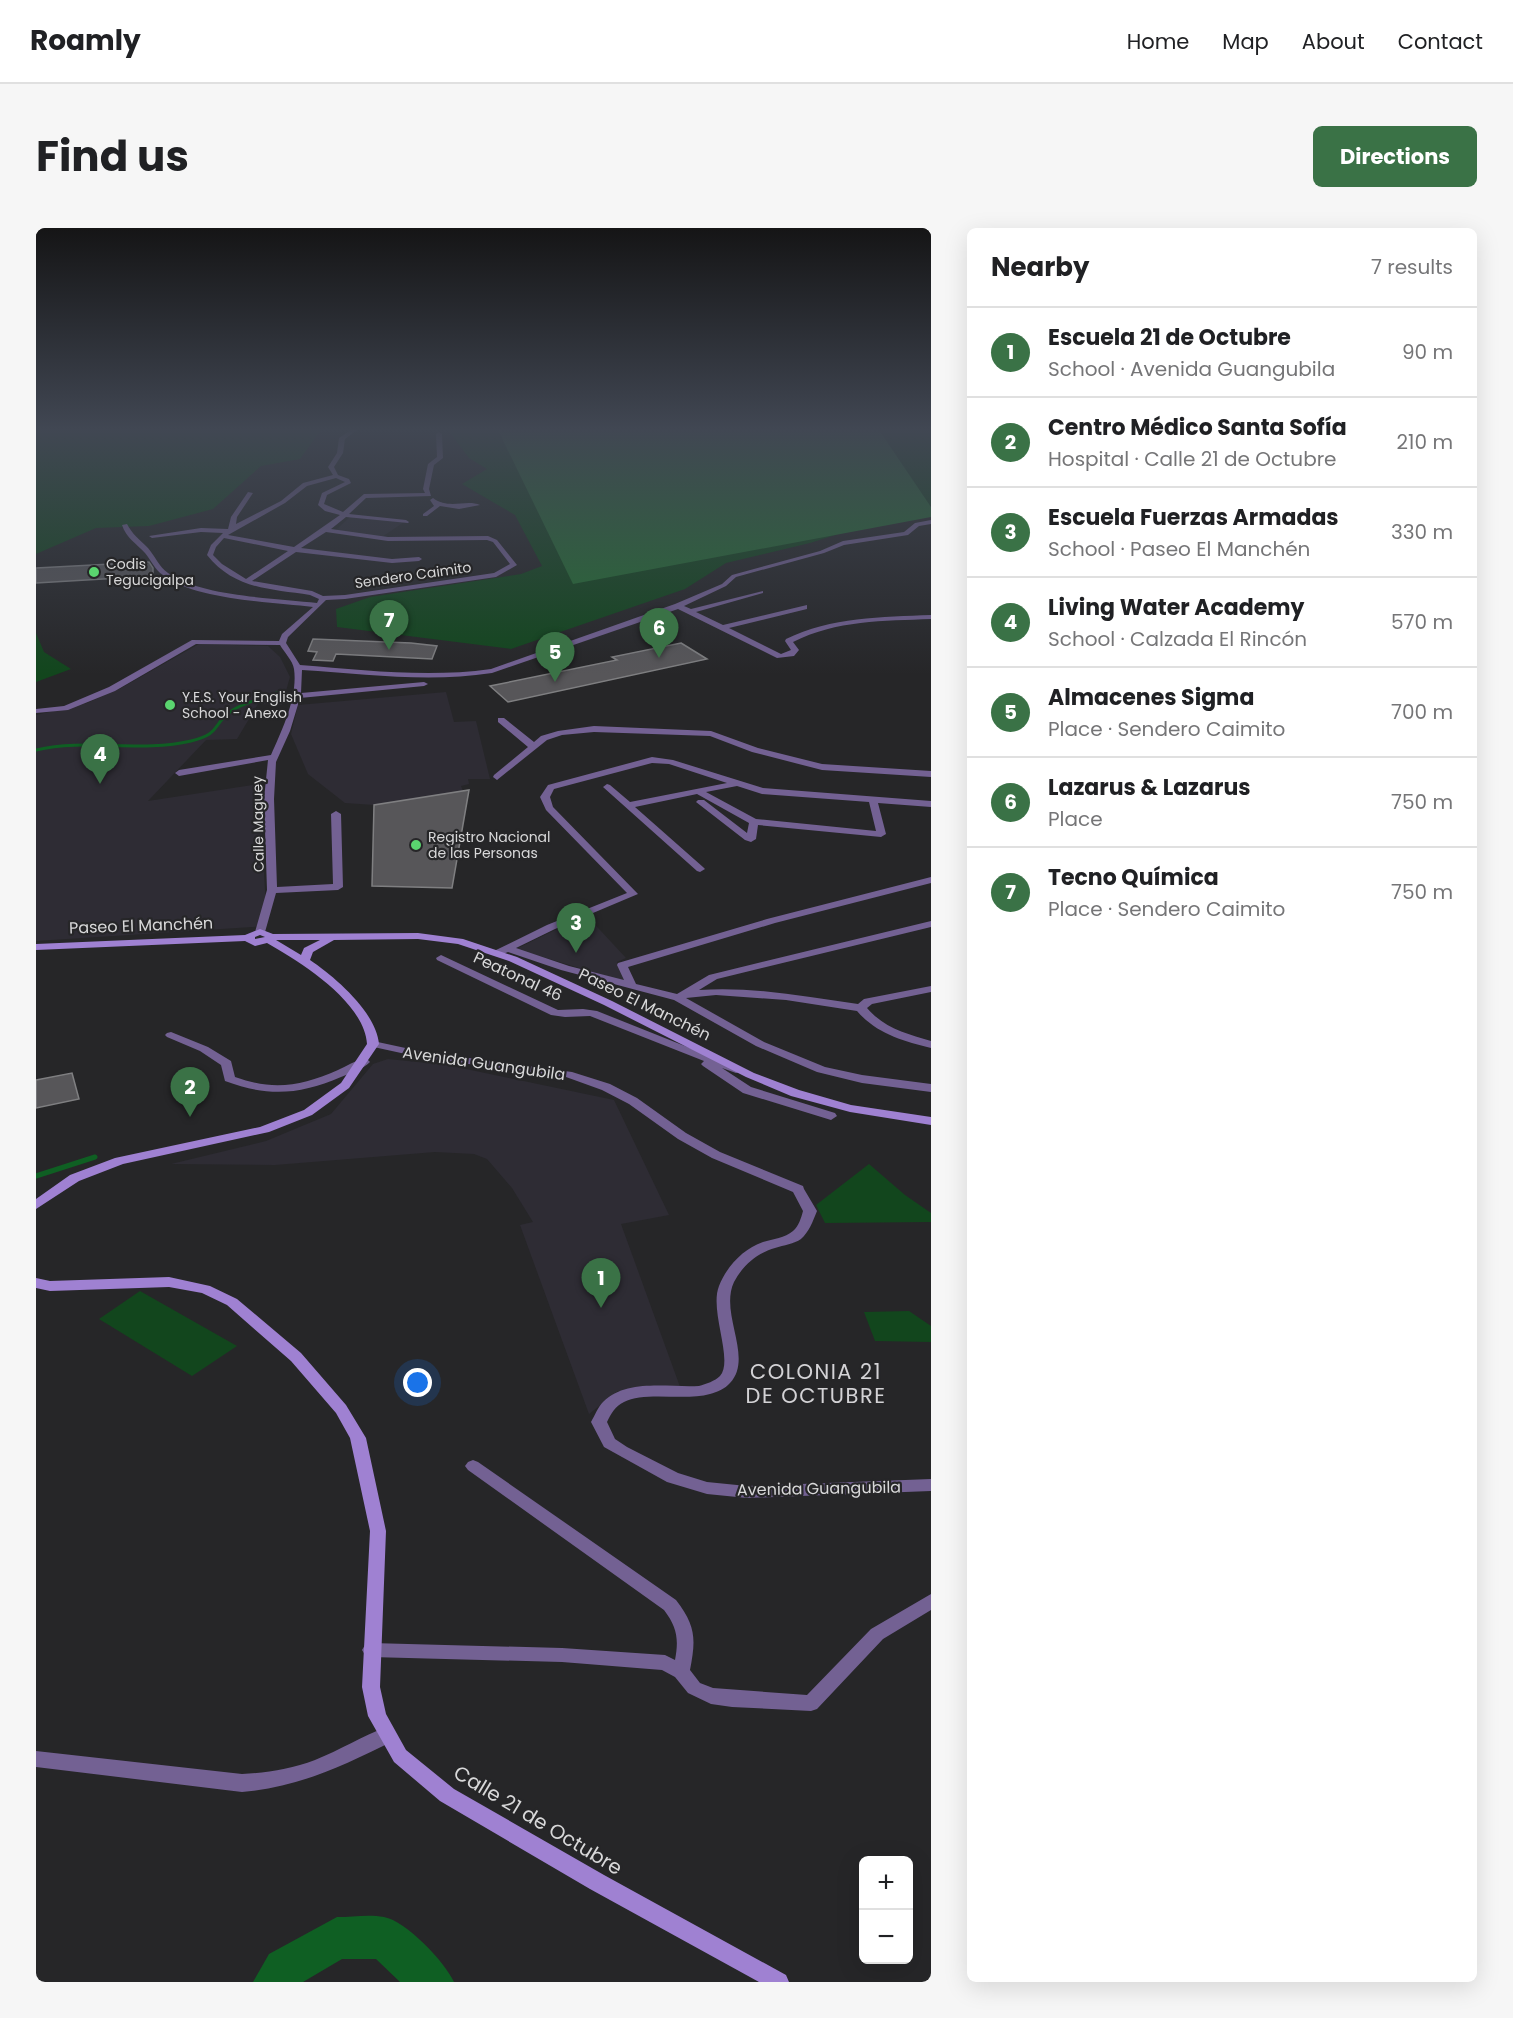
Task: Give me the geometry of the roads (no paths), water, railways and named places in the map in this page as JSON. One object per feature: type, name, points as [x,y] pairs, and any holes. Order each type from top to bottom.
[{"type":"street","points":[[231,531],[237,512]]},
{"type":"street","points":[[265,512],[224,536],[213,545],[210,555],[221,569],[245,582],[312,593],[320,602]]},
{"type":"street","points":[[339,512],[406,522]]},
{"type":"street","points":[[245,582],[325,530],[346,512]]},
{"type":"street","points":[[425,516],[430,512]]},
{"type":"street","points":[[282,643],[298,668],[468,676],[515,664],[678,606],[724,585],[734,576],[822,552],[843,543],[906,534],[917,524],[931,522]]},
{"type":"street","points":[[125,525],[126,532],[147,551],[162,572],[178,581],[233,594],[320,602]]},
{"type":"street","points":[[152,536],[201,530],[231,531]]},
{"type":"street","name":"Sendero Caimito","points":[[320,602],[496,575],[513,567],[513,563],[495,541],[484,538],[388,539],[325,530]]},
{"type":"street","points":[[224,536],[273,547],[392,561],[419,559]]},
{"type":"street","points":[[689,612],[761,592]]},
{"type":"street","points":[[282,643],[285,636],[320,602]]},
{"type":"street","points":[[678,606],[780,656],[791,654],[795,650],[789,641],[798,636],[849,623],[886,617],[931,617]]},
{"type":"street","points":[[720,628],[804,607]]},
{"type":"street","points":[[36,711],[65,708],[91,698],[195,642],[282,643]]},
{"type":"street","name":"Calle Maguey","points":[[266,937],[272,890],[269,799],[273,757],[286,731],[296,696],[298,668]]},
{"type":"street","points":[[296,696],[424,684]]},
{"type":"street","points":[[501,720],[534,747]]},
{"type":"street","points":[[497,777],[544,738],[561,733],[594,729],[670,730],[711,734],[755,750],[822,767],[931,774]]},
{"type":"street","points":[[179,773],[273,757]]},
{"type":"street","points":[[503,951],[551,927],[633,894],[549,808],[545,796],[551,787],[652,760],[681,765],[736,784],[787,795],[931,804]]},
{"type":"street","points":[[630,805],[736,784]]},
{"type":"street","points":[[608,787],[700,869]]},
{"type":"street","points":[[695,793],[754,822],[881,834],[873,800]]},
{"type":"street","points":[[695,793],[751,839],[754,822]]},
{"type":"street","points":[[272,890],[338,887],[336,814]]},
{"type":"street","points":[[632,986],[622,965],[771,921],[931,879]]},
{"type":"street","points":[[681,996],[713,977],[931,924]]},
{"type":"street","points":[[305,960],[308,950],[315,944],[341,936]]},
{"type":"street","name":"Paseo El Manchén","points":[[36,947],[248,938],[255,943],[266,937],[418,936],[459,941],[503,951],[750,1075],[795,1092],[850,1108],[931,1121]]},
{"type":"street","points":[[36,1205],[72,1180],[135,1156],[237,1137],[277,1126],[328,1100],[364,1062],[373,1044],[370,1029],[344,992],[327,975],[266,937]]},
{"type":"street","points":[[503,951],[632,986],[681,996],[716,992],[786,996],[861,1008],[873,1021],[892,1033],[931,1045]]},
{"type":"street","name":"Peatonal 46","points":[[441,958],[555,1013],[567,1015],[585,1010],[750,1075]]},
{"type":"street","points":[[861,1008],[868,1001],[931,989]]},
{"type":"street","points":[[681,996],[760,1044],[821,1070],[862,1079],[931,1088]]},
{"type":"street","points":[[171,1035],[204,1049],[227,1063],[229,1079],[248,1088],[278,1090],[315,1086],[364,1062]]},
{"type":"street","name":"Avenida Guangubila","points":[[373,1044],[424,1055],[568,1074],[606,1087],[633,1101],[682,1137],[716,1155],[798,1189],[810,1211],[805,1226],[790,1241],[758,1249],[737,1265],[723,1295],[725,1329],[732,1355],[731,1370],[727,1377],[722,1383],[703,1390],[639,1392],[617,1398],[603,1410],[599,1422],[609,1443],[673,1478],[707,1488],[747,1492],[931,1485]]},
{"type":"street","points":[[691,1053],[747,1090],[831,1116]]},
{"type":"street","name":"Calle 21 de Octubre","points":[[36,1283],[50,1286],[169,1282],[205,1289],[232,1302],[296,1357],[340,1409],[358,1438],[378,1531],[371,1687],[375,1706],[387,1735],[400,1756],[447,1795],[597,1882],[779,1982]]},
{"type":"street","points":[[473,1466],[670,1605],[682,1620],[688,1635],[681,1672]]},
{"type":"street","points":[[371,1650],[562,1655],[665,1663],[681,1672],[694,1688],[711,1696],[732,1700],[811,1702],[877,1634],[931,1601]]},
{"type":"street","points":[[36,1759],[242,1783],[264,1782],[311,1772],[387,1735]]},
{"type":"waterway","points":[[36,750],[75,745],[152,746],[191,741],[212,732],[224,717],[235,709],[277,693]]},
{"type":"waterway","points":[[36,1176],[95,1157]]},
{"type":"waterway","points":[[275,1982],[284,1969],[337,1938],[384,1938],[432,1982]]},
{"type":"place","name":"Codis Tegucigalpa","points":[[94,572]]},
{"type":"place","name":"Tecno Química","points":[[389,650]]},
{"type":"place","name":"Lazarus & Lazarus","points":[[659,658]]},
{"type":"place","name":"Almacenes Sigma","points":[[555,682]]},
{"type":"place","name":"Y.E.S. Your English School - Anexo","points":[[170,705]]},
{"type":"place","name":"Living Water Academy","points":[[100,784]]},
{"type":"place","name":"Registro Nacional de las Personas","points":[[416,845]]},
{"type":"place","name":"Escuela Fuerzas Armadas","points":[[576,953]]},
{"type":"place","name":"Centro Médico Santa Sofía","points":[[190,1117]]},
{"type":"place","name":"Escuela 21 de Octubre","points":[[601,1308]]},
{"type":"district","name":"COLONIA 21 DE OCTUBRE","points":[[816,1384]]}]
